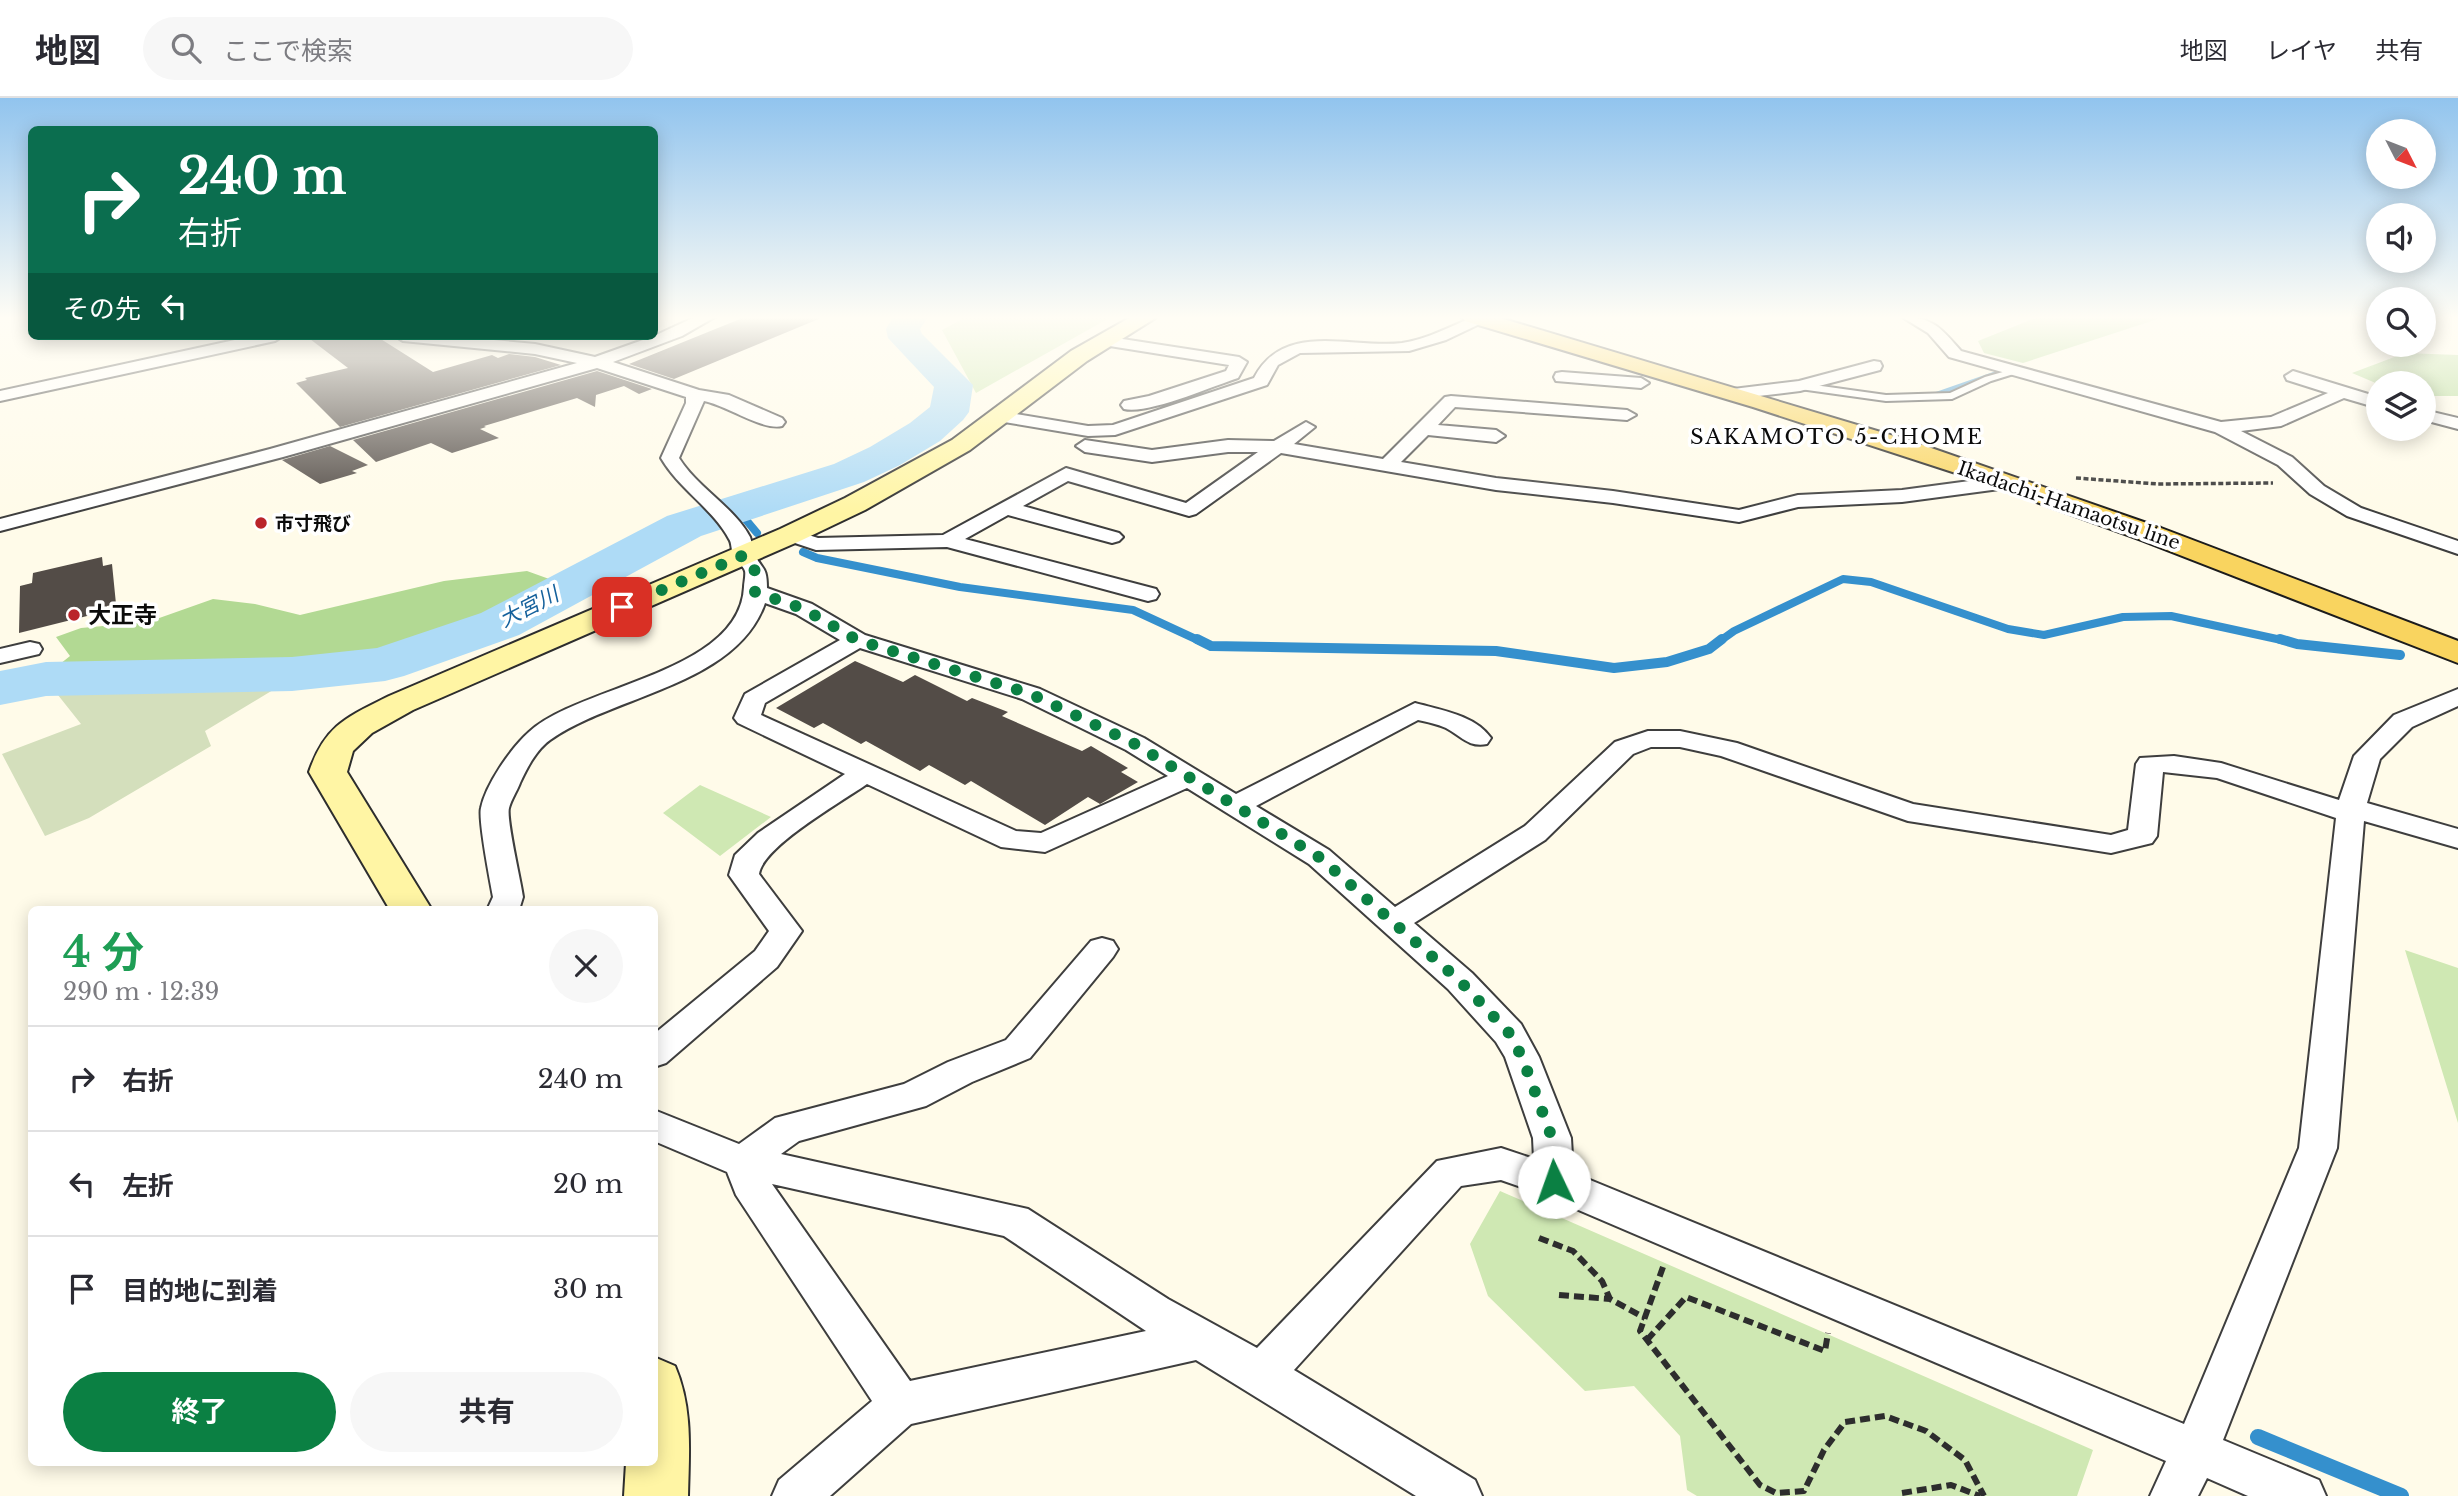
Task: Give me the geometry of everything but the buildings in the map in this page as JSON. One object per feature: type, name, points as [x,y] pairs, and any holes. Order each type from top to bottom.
[{"type":"main road","name":"Ikadachi-Hamaotsu line","points":[[1694,382],[2007,482],[2178,543],[2448,649]]},
{"type":"street","points":[[0,396],[63,382]]},
{"type":"street","points":[[0,524],[302,447],[530,382]]},
{"type":"street","points":[[661,382],[695,395],[723,399],[776,422]]},
{"type":"street","points":[[409,906],[328,772],[336,747],[359,725],[401,703],[742,547],[790,535],[913,473],[961,445],[1046,382]]},
{"type":"street","points":[[1130,405],[1152,401],[1208,382]]},
{"type":"street","points":[[999,416],[1088,431],[1115,430],[1257,382]]},
{"type":"street","points":[[1554,409],[1561,382]]},
{"type":"street","points":[[1631,382],[1641,383]]},
{"type":"street","points":[[1733,394],[1814,382]]},
{"type":"street","points":[[2060,382],[2221,428],[2286,460],[2309,483],[2354,512],[2458,548]]},
{"type":"street","points":[[2311,382],[2366,400]]},
{"type":"street","points":[[2221,428],[2275,422],[2341,393]]},
{"type":"street","points":[[505,906],[508,897],[494,810],[516,763],[539,736],[572,717],[656,683],[729,641],[749,616],[755,592],[755,571],[742,547],[708,501],[680,475],[670,458],[695,403],[695,395]]},
{"type":"street","points":[[1388,466],[1451,401],[1627,415]]},
{"type":"street","points":[[2436,419],[2458,425]]},
{"type":"street","points":[[947,541],[1066,474],[1189,510],[1306,427]]},
{"type":"street","points":[[1423,429],[1468,439],[1496,436]]},
{"type":"street","points":[[1085,446],[1152,456],[1228,446],[1278,447],[1496,484],[1613,497],[1739,516],[1798,501],[1902,496],[2007,482]]},
{"type":"street","points":[[1006,508],[1112,537]]},
{"type":"street","points":[[790,535],[816,544],[947,541],[1148,594]]},
{"type":"street","points":[[755,592],[804,609],[857,640],[1031,694],[1135,744],[1319,857],[1460,981],[1509,1033],[1522,1057],[1552,1138],[1554,1182]]},
{"type":"street","points":[[857,640],[754,699],[747,718],[1011,840],[1045,843],[1188,778]]},
{"type":"street","points":[[0,656],[30,649]]},
{"type":"street","points":[[2173,1496],[2195,1453],[2318,1147],[2351,808],[2367,756],[2403,721],[2458,697]]},
{"type":"street","points":[[1234,806],[1415,712],[1454,722],[1478,738]]},
{"type":"street","points":[[1392,923],[1535,833],[1624,748],[1648,739],[1680,739],[1728,749],[1908,812],[2111,844],[2142,836],[2150,764],[2197,764],[2335,809],[2351,808],[2458,839]]},
{"type":"street","points":[[658,1051],[766,959],[786,931],[744,875],[746,862],[768,840],[865,773]]},
{"type":"street","points":[[743,1162],[788,1129],[913,1096],[960,1072],[1018,1049],[1102,949]]},
{"type":"street","points":[[658,1127],[743,1162],[1014,1221],[1153,1313],[1262,1374],[1459,1496]]},
{"type":"street","points":[[743,1162],[750,1184],[900,1405]]},
{"type":"street","points":[[1262,1374],[1450,1172],[1501,1164],[1554,1182],[2303,1496]]},
{"type":"street","points":[[795,1496],[900,1405],[1199,1339]]},
{"type":"street","points":[[658,1410],[658,1443]]},
{"type":"street","points":[[656,1496],[657,1466]]},
{"type":"lane","points":[[1800,386],[1886,398],[1935,397],[1952,396],[1981,382]]},
{"type":"path","points":[[2074,478],[2158,484],[2309,483]]},
{"type":"path","points":[[1539,1238],[1573,1251],[1602,1281],[1610,1299]]},
{"type":"path","points":[[1663,1267],[1640,1331],[1760,1485],[1776,1493],[1804,1491],[1824,1450],[1844,1422],[1885,1416],[1926,1431],[1965,1460],[1982,1496]]},
{"type":"path","points":[[1559,1294],[1610,1299],[1645,1318]]},
{"type":"path","points":[[1647,1340],[1686,1297],[1825,1350],[1829,1329]]},
{"type":"path","points":[[1902,1493],[1950,1483],[1964,1485],[1982,1496]]},
{"type":"green space","points":[[970,382],[995,382],[976,393]]},
{"type":"green space","points":[[2436,382],[2458,382],[2458,396],[2436,396]]},
{"type":"green space","points":[[527,571],[552,580],[524,601],[439,636],[379,651],[286,667],[55,668],[70,656],[56,637],[81,628],[148,622],[213,599],[255,604],[300,615],[444,581]]},
{"type":"green space","points":[[156,683],[273,690],[205,731],[211,746],[89,818],[45,836],[2,754],[81,724],[50,685]]},
{"type":"green space","points":[[700,785],[771,817],[720,856],[663,813]]},
{"type":"green space","points":[[2405,950],[2458,968],[2458,1123]]},
{"type":"green space","points":[[1500,1191],[2093,1450],[2077,1496],[1697,1496],[1687,1490],[1680,1436],[1634,1386],[1585,1391],[1488,1296],[1470,1244]]},
{"type":"waterway","name":"大宮川","points":[[0,688],[46,679],[292,674],[385,664],[500,624],[684,526],[849,473],[885,456],[925,432],[949,412],[954,385],[951,382]]},
{"type":"waterway","points":[[1936,395],[1973,382]]},
{"type":"waterway","points":[[736,508],[757,533]]},
{"type":"waterway","points":[[803,552],[817,558],[960,587],[1133,610],[1200,641]]},
{"type":"waterway","points":[[1720,641],[1734,631],[1843,579],[1871,582],[2008,629],[2044,635],[2123,617],[2171,616],[2286,641]]},
{"type":"waterway","points":[[1197,639],[1211,646],[1496,651],[1614,668],[1667,662],[1709,649],[1722,639]]},
{"type":"waterway","points":[[2280,639],[2297,644],[2400,655]]},
{"type":"waterway","points":[[2258,1437],[2401,1496]]},
{"type":"place","name":"市寸飛び","points":[[261,523]]},
{"type":"place","name":"大正寺","points":[[74,615]]},
{"type":"district","name":"SAKAMOTO 5-CHOME","points":[[1837,437]]},
{"type":"route","points":[[622,607],[744,555],[755,571],[755,592],[804,609],[857,640],[1031,694],[1135,744],[1319,857],[1460,981],[1509,1033],[1522,1057],[1552,1138],[1554,1182]]}]
